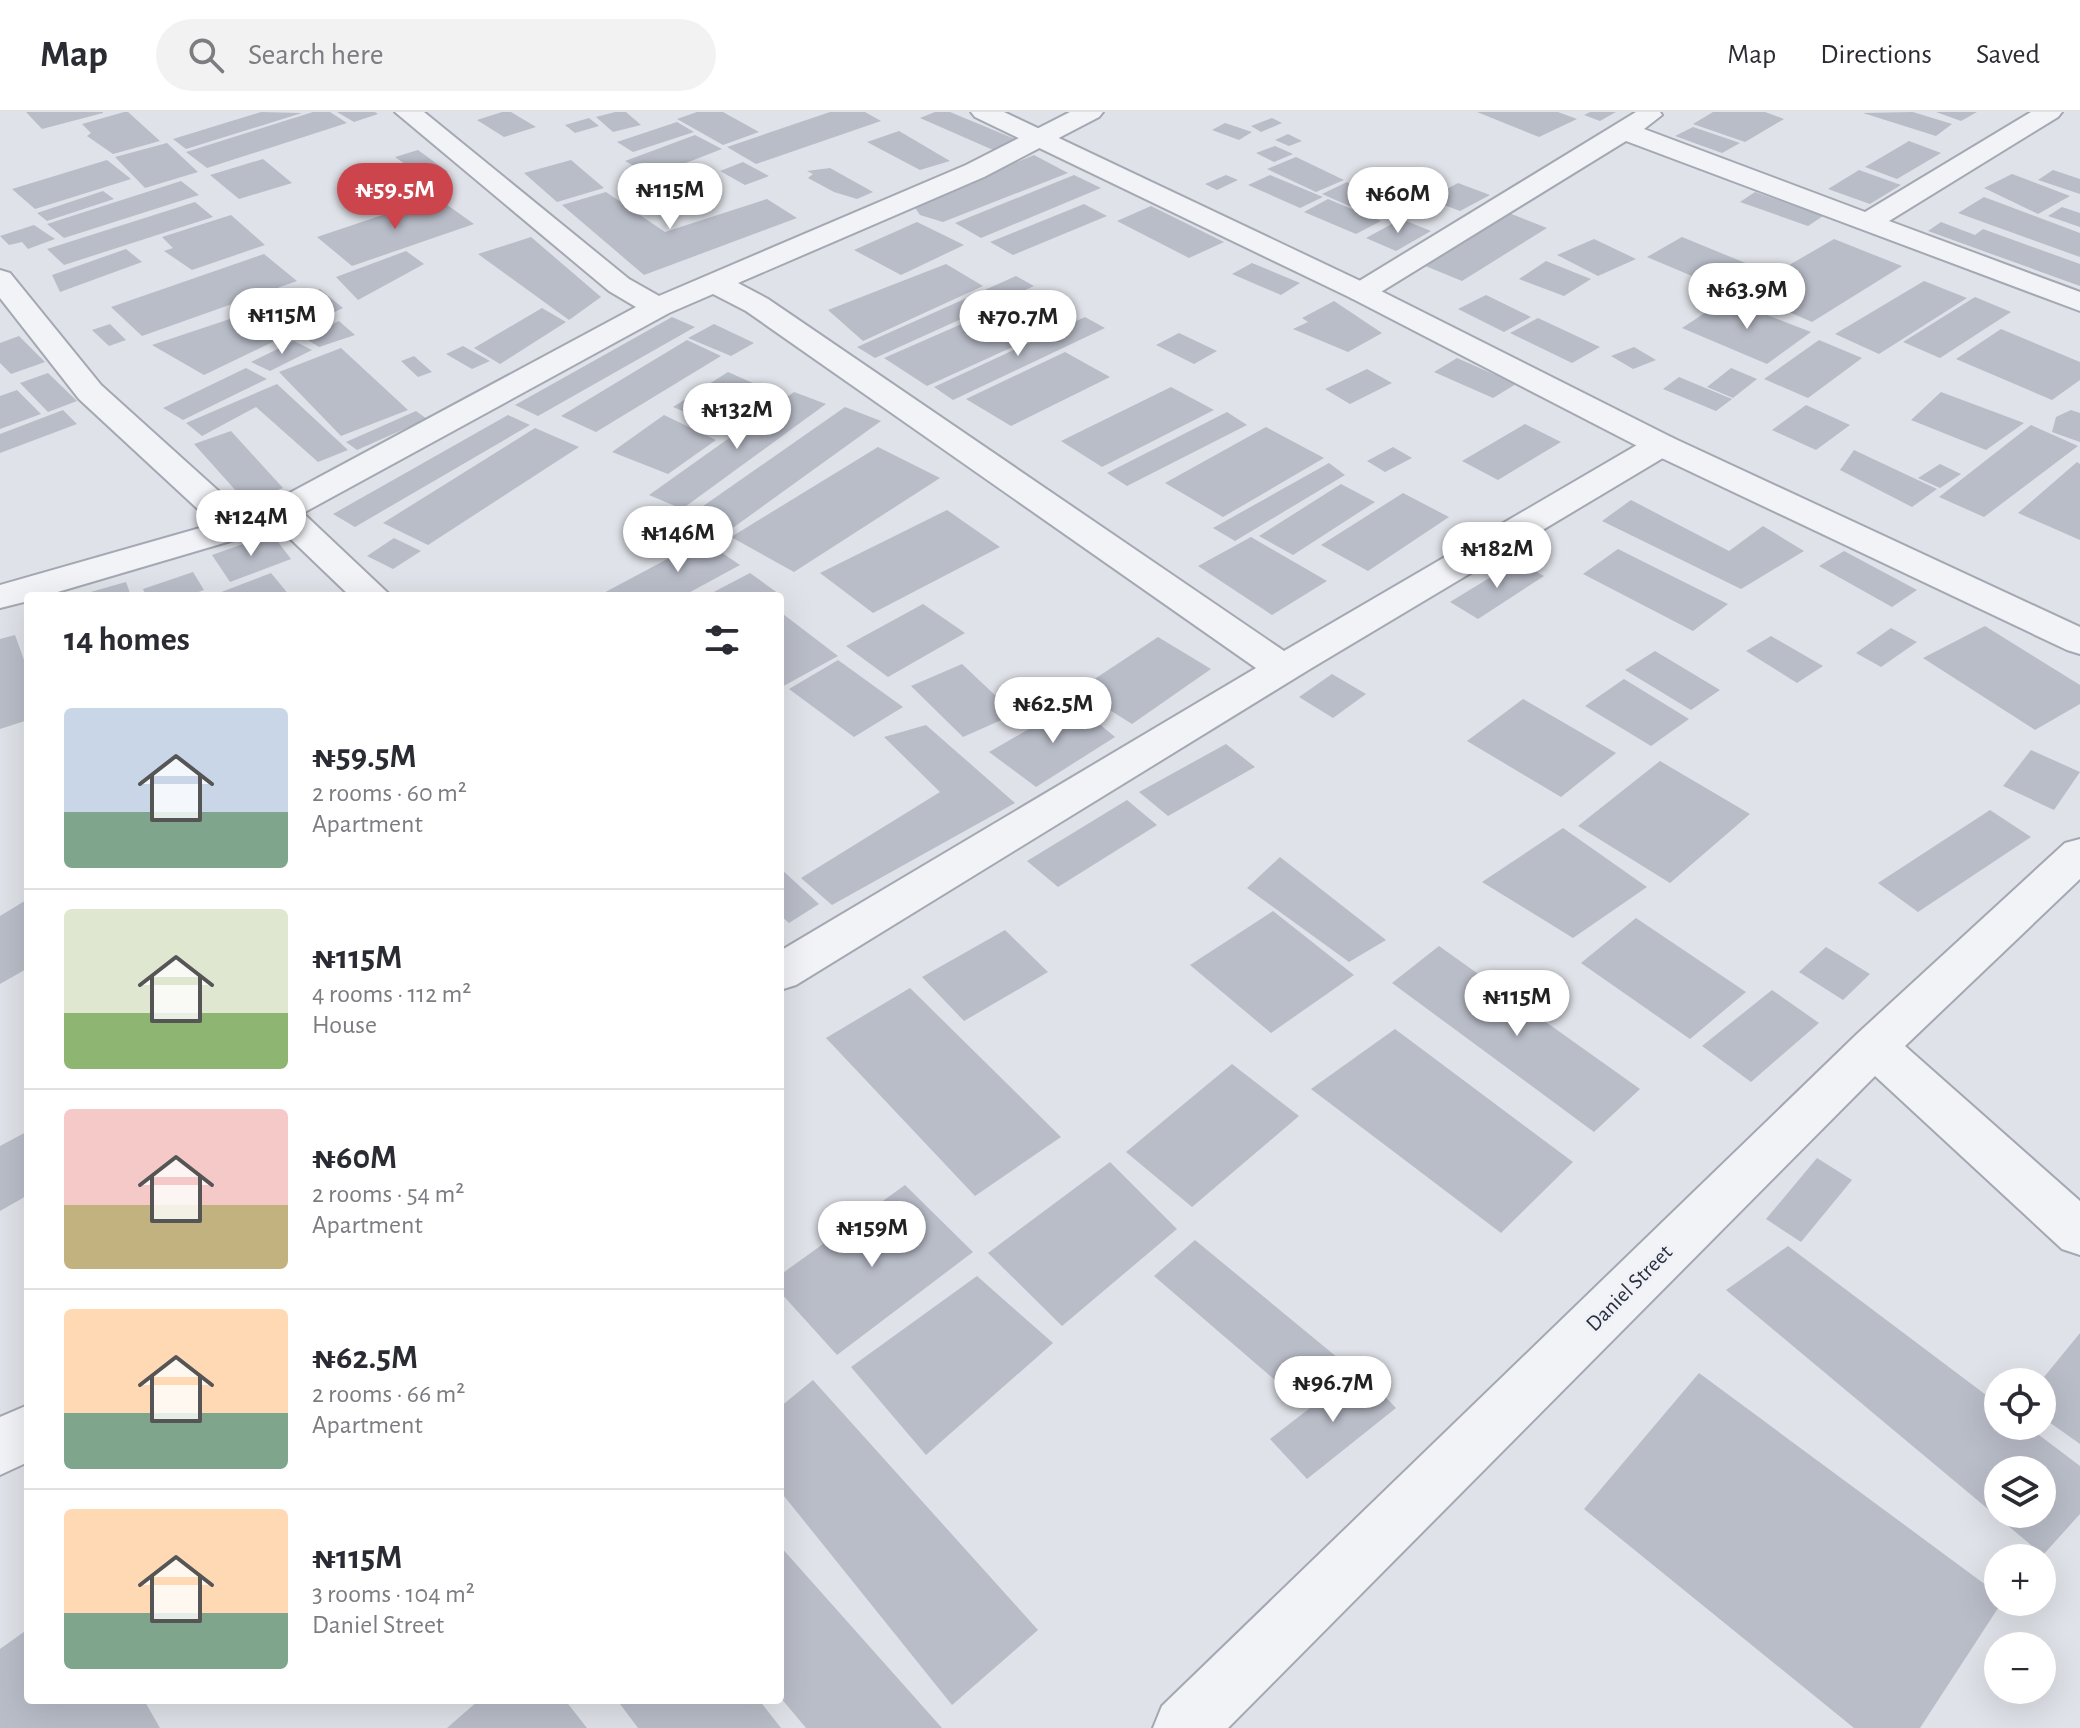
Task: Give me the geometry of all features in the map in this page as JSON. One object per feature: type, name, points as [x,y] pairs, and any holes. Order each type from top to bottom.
[{"type":"street","points":[[408,112],[619,285],[658,307]]},
{"type":"street","points":[[984,112],[1361,292],[1661,445],[2080,642]]},
{"type":"street","points":[[0,597],[239,528],[281,511],[658,307],[975,171],[1090,112]]},
{"type":"street","points":[[1361,292],[1653,112]]},
{"type":"street","points":[[1868,222],[2049,112]]},
{"type":"street","points":[[1624,131],[2080,302]]},
{"type":"street","points":[[0,279],[90,392],[239,528]]},
{"type":"street","points":[[714,283],[757,305],[1283,669]]},
{"type":"street","points":[[784,970],[1661,445]]},
{"type":"street","points":[[281,511],[368,592]]},
{"type":"street","name":"Daniel Street","points":[[1184,1728],[1874,1047],[2080,854]]},
{"type":"street","points":[[1874,1047],[2080,1233]]},
{"type":"street","points":[[0,1448],[24,1433]]},
{"type":"building","points":[[26,112],[103,112],[103,113],[42,129]]},
{"type":"building","points":[[128,112],[160,141],[113,154],[87,136],[91,133],[82,124]]},
{"type":"building","points":[[261,112],[302,113],[186,149],[173,139]]},
{"type":"building","points":[[313,112],[330,112],[347,123],[207,168],[186,152]]},
{"type":"building","points":[[337,112],[375,112],[378,114],[354,122]]},
{"type":"building","points":[[511,112],[536,127],[504,137],[477,120]]},
{"type":"building","points":[[626,112],[641,125],[613,132],[596,117]]},
{"type":"building","points":[[697,112],[723,112],[759,132],[723,145],[677,119]]},
{"type":"building","points":[[830,112],[865,112],[881,121],[756,164],[727,147]]},
{"type":"building","points":[[935,112],[950,112],[1015,139],[993,150],[920,118]]},
{"type":"building","points":[[1477,112],[1558,112],[1577,119],[1539,137]]},
{"type":"building","points":[[1590,112],[1616,112],[1600,121],[1584,115]]},
{"type":"building","points":[[1713,112],[1765,112],[1784,119],[1745,142],[1693,124]]},
{"type":"building","points":[[1913,112],[1952,124],[1936,136],[1863,113]]},
{"type":"building","points":[[1936,112],[1977,112],[1961,121]]},
{"type":"building","points":[[589,118],[599,126],[575,133],[565,125]]},
{"type":"building","points":[[1272,118],[1282,123],[1261,132],[1251,126]]},
{"type":"building","points":[[677,122],[694,132],[633,152],[617,142]]},
{"type":"building","points":[[1225,123],[1252,132],[1239,140],[1212,130]]},
{"type":"building","points":[[1693,127],[1740,143],[1722,153],[1675,136]]},
{"type":"building","points":[[899,131],[950,161],[920,170],[867,142]]},
{"type":"building","points":[[1288,134],[1302,141],[1289,146],[1275,140]]},
{"type":"building","points":[[695,135],[722,149],[652,176],[625,161]]},
{"type":"building","points":[[1909,141],[1941,153],[1897,179],[1865,167]]},
{"type":"building","points":[[167,143],[198,172],[145,188],[115,157]]},
{"type":"building","points":[[1275,146],[1293,154],[1274,162],[1256,153]]},
{"type":"building","points":[[418,150],[448,172],[426,179],[395,157]]},
{"type":"building","points":[[1034,155],[1068,173],[943,222],[920,215],[913,205]]},
{"type":"building","points":[[1296,157],[1344,180],[1316,192],[1267,169]]},
{"type":"building","points":[[263,159],[292,183],[239,199],[210,175]]},
{"type":"building","points":[[107,160],[131,179],[35,209],[12,189]]},
{"type":"building","points":[[571,160],[604,188],[557,202],[524,173]]},
{"type":"building","points":[[743,162],[769,176],[745,185],[720,171]]},
{"type":"building","points":[[830,168],[873,192],[857,199],[834,192],[808,178],[813,174],[807,171]]},
{"type":"building","points":[[1859,170],[1901,185],[1870,204],[1828,189]]},
{"type":"building","points":[[2053,170],[2080,179],[2080,194],[2038,180]]},
{"type":"building","points":[[2012,174],[2070,196],[2038,214],[1984,188]]},
{"type":"building","points":[[1074,175],[1101,188],[981,238],[955,223]]},
{"type":"building","points":[[1226,175],[1238,180],[1217,190],[1205,184]]},
{"type":"building","points":[[1270,175],[1323,197],[1300,208],[1248,185]]},
{"type":"building","points":[[181,181],[199,195],[64,238],[47,224]]},
{"type":"building","points":[[1347,182],[1399,204],[1374,217],[1322,194]]},
{"type":"building","points":[[1458,183],[1490,195],[1460,211],[1428,199]]},
{"type":"building","points":[[103,191],[114,199],[47,221],[37,213]]},
{"type":"building","points":[[606,192],[665,232],[767,199],[797,218],[644,275],[562,205]]},
{"type":"building","points":[[1755,192],[1823,216],[1808,226],[1740,202]]},
{"type":"building","points":[[436,197],[474,224],[352,266],[317,237]]},
{"type":"building","points":[[1984,197],[2080,233],[2080,257],[1958,213]]},
{"type":"building","points":[[1328,199],[1381,221],[1356,234],[1304,212]]},
{"type":"building","points":[[195,202],[213,217],[64,265],[47,249]]},
{"type":"building","points":[[1084,204],[1107,216],[1013,255],[990,242]]},
{"type":"building","points":[[1151,206],[1224,242],[1189,258],[1117,221]]},
{"type":"building","points":[[2062,207],[2080,213],[2080,227],[2048,216]]},
{"type":"building","points":[[1509,213],[1547,228],[1462,281],[1423,265]]},
{"type":"building","points":[[231,215],[265,245],[192,270],[164,251],[173,248],[162,237]]},
{"type":"building","points":[[1401,219],[1431,231],[1396,251],[1366,238]]},
{"type":"building","points":[[917,222],[964,245],[901,275],[854,250]]},
{"type":"building","points":[[1941,222],[1975,235],[1983,229],[2080,264],[2080,286],[1928,231]]},
{"type":"building","points":[[34,225],[55,239],[28,249],[22,242],[9,245],[0,236]]},
{"type":"building","points":[[531,237],[601,297],[569,320],[478,254]]},
{"type":"building","points":[[1682,237],[1760,269],[1725,290],[1647,257]]},
{"type":"building","points":[[1594,239],[1636,259],[1598,276],[1557,255]]},
{"type":"building","points":[[1834,239],[1902,266],[1812,322],[1743,292]]},
{"type":"building","points":[[126,249],[142,262],[60,292],[52,275]]},
{"type":"building","points":[[406,251],[424,264],[358,300],[336,277]]},
{"type":"building","points":[[264,254],[297,281],[142,336],[111,307]]},
{"type":"building","points":[[1546,261],[1591,279],[1564,296],[1519,279]]},
{"type":"building","points":[[1252,263],[1300,283],[1281,295],[1232,274]]},
{"type":"building","points":[[946,264],[983,286],[863,341],[828,310]]},
{"type":"building","points":[[1016,276],[1034,286],[875,358],[857,347]]},
{"type":"building","points":[[1924,281],[1967,298],[1879,354],[1835,334]]},
{"type":"building","points":[[320,289],[343,308],[204,375],[152,345]]},
{"type":"building","points":[[1486,295],[1531,317],[1504,332],[1458,309]]},
{"type":"building","points":[[1975,297],[2011,312],[1940,358],[1903,342]]},
{"type":"building","points":[[1021,298],[1065,323],[927,386],[884,358]]},
{"type":"building","points":[[1726,299],[1811,332],[1767,364],[1682,328]]},
{"type":"building","points":[[1334,301],[1382,333],[1348,352],[1293,329],[1308,322],[1302,318]]},
{"type":"building","points":[[542,308],[566,322],[500,364],[474,348]]},
{"type":"building","points":[[672,317],[695,327],[538,416],[515,405]]},
{"type":"building","points":[[1085,317],[1105,328],[953,400],[934,387]]},
{"type":"building","points":[[1538,318],[1600,347],[1572,363],[1510,333]]},
{"type":"building","points":[[339,321],[355,335],[319,347],[303,337]]},
{"type":"building","points":[[110,324],[126,340],[109,346],[92,330]]},
{"type":"building","points":[[714,324],[754,343],[731,356],[688,338]]},
{"type":"building","points":[[2001,329],[2080,362],[2080,380],[2052,400],[1956,359]]},
{"type":"building","points":[[1179,333],[1217,351],[1194,364],[1156,345]]},
{"type":"building","points":[[19,336],[45,362],[11,374],[0,363],[0,343]]},
{"type":"building","points":[[687,340],[721,356],[596,432],[561,416]]},
{"type":"building","points":[[1819,340],[1862,358],[1808,398],[1764,379]]},
{"type":"building","points":[[294,341],[312,350],[270,371],[251,362]]},
{"type":"building","points":[[463,346],[490,361],[472,369],[446,354]]},
{"type":"building","points":[[1634,347],[1656,360],[1633,369],[1611,356]]},
{"type":"building","points":[[341,348],[408,410],[341,436],[279,372]]},
{"type":"building","points":[[1065,352],[1110,377],[1011,426],[966,399]]},
{"type":"building","points":[[414,356],[432,372],[418,377],[401,361]]},
{"type":"building","points":[[1457,358],[1516,384],[1493,398],[1434,372]]},
{"type":"building","points":[[246,368],[267,379],[183,420],[163,408]]},
{"type":"building","points":[[1731,368],[1757,379],[1733,398],[1707,387]]},
{"type":"building","points":[[1367,369],[1392,383],[1350,404],[1325,389]]},
{"type":"building","points":[[728,372],[780,395],[729,430],[673,407]]},
{"type":"building","points":[[48,373],[77,401],[48,412],[20,383]]},
{"type":"building","points":[[1679,377],[1732,399],[1716,411],[1663,389]]},
{"type":"building","points":[[277,384],[348,450],[318,462],[256,407],[202,436],[186,423]]},
{"type":"building","points":[[1171,387],[1214,410],[1102,467],[1061,441]]},
{"type":"building","points":[[17,390],[41,414],[0,429],[0,396]]},
{"type":"building","points":[[794,392],[826,404],[682,509],[649,495]]},
{"type":"building","points":[[1941,392],[2024,423],[1986,450],[1911,420]]},
{"type":"building","points":[[1806,405],[1850,425],[1816,450],[1772,430]]},
{"type":"building","points":[[845,407],[881,421],[723,535],[686,518]]},
{"type":"building","points":[[63,410],[77,424],[0,453],[0,434]]},
{"type":"building","points":[[2071,410],[2080,413],[2080,442],[2052,432],[2056,417]]},
{"type":"building","points":[[416,411],[427,419],[357,450],[346,442]]},
{"type":"building","points":[[1227,412],[1247,425],[1127,486],[1107,473]]},
{"type":"building","points":[[508,415],[530,425],[355,527],[333,514]]},
{"type":"building","points":[[664,415],[716,440],[668,474],[612,452]]},
{"type":"building","points":[[1525,424],[1561,442],[1498,480],[1462,461]]},
{"type":"building","points":[[2031,425],[2078,446],[1984,517],[1939,497]]},
{"type":"building","points":[[1266,427],[1324,458],[1223,517],[1165,483]]},
{"type":"building","points":[[535,428],[579,447],[428,545],[383,523]]},
{"type":"building","points":[[231,431],[283,488],[246,502],[194,444]]},
{"type":"building","points":[[878,447],[940,478],[794,572],[731,537]]},
{"type":"building","points":[[1393,447],[1412,458],[1385,472],[1367,461]]},
{"type":"building","points":[[1854,450],[1937,489],[1912,507],[1840,470]]},
{"type":"building","points":[[2077,462],[2080,464],[2080,540],[2018,513]]},
{"type":"building","points":[[1329,463],[1345,475],[1235,541],[1213,528]]},
{"type":"building","points":[[1940,464],[1961,474],[1940,488],[1918,478]]},
{"type":"building","points":[[1341,484],[1375,502],[1293,555],[1259,536]]},
{"type":"building","points":[[1403,493],[1449,517],[1368,571],[1321,545]]},
{"type":"building","points":[[1631,500],[1729,551],[1763,526],[1804,551],[1741,589],[1602,521]]},
{"type":"building","points":[[947,510],[1000,547],[873,613],[820,573]]},
{"type":"building","points":[[272,534],[291,559],[230,582],[212,555]]},
{"type":"building","points":[[1251,537],[1327,581],[1272,615],[1198,566]]},
{"type":"building","points":[[394,538],[421,551],[393,569],[367,556]]},
{"type":"building","points":[[703,540],[740,565],[690,592],[606,592]]},
{"type":"building","points":[[1618,549],[1728,604],[1693,631],[1583,574]]},
{"type":"building","points":[[1844,551],[1917,590],[1892,607],[1819,566]]},
{"type":"building","points":[[1517,561],[1544,576],[1478,619],[1450,602]]},
{"type":"building","points":[[193,572],[204,590],[144,592],[143,589]]},
{"type":"building","points":[[271,573],[287,592],[221,592]]},
{"type":"building","points":[[750,573],[776,592],[714,592]]},
{"type":"building","points":[[126,582],[130,592],[91,592]]},
{"type":"building","points":[[923,604],[965,633],[888,677],[846,646]]},
{"type":"building","points":[[784,615],[838,656],[784,686]]},
{"type":"building","points":[[1985,626],[2080,685],[2080,704],[2035,730],[1923,658]]},
{"type":"building","points":[[1891,628],[1917,642],[1881,667],[1856,653]]},
{"type":"building","points":[[15,635],[24,660],[24,721],[0,729],[0,639]]},
{"type":"building","points":[[1771,636],[1823,666],[1797,683],[1746,651]]},
{"type":"building","points":[[1158,637],[1211,669],[1132,724],[1078,690]]},
{"type":"building","points":[[1655,651],[1720,690],[1691,710],[1625,670]]},
{"type":"building","points":[[838,660],[903,707],[854,737],[789,689]]},
{"type":"building","points":[[962,664],[1015,714],[963,737],[911,686]]},
{"type":"building","points":[[1332,674],[1366,694],[1333,718],[1299,697]]},
{"type":"building","points":[[1624,679],[1689,719],[1651,746],[1585,706]]},
{"type":"building","points":[[1523,699],[1616,753],[1561,797],[1467,741]]},
{"type":"building","points":[[1074,703],[1115,737],[1036,787],[989,752]]},
{"type":"building","points":[[926,725],[1015,803],[832,905],[801,878],[940,792],[884,737]]},
{"type":"building","points":[[1226,744],[1255,767],[1168,816],[1139,792]]},
{"type":"building","points":[[2031,750],[2080,772],[2054,810],[2003,786]]},
{"type":"building","points":[[1660,761],[1750,814],[1670,883],[1578,826]]},
{"type":"building","points":[[1127,800],[1157,825],[1058,887],[1027,861]]},
{"type":"building","points":[[1990,810],[2031,837],[1918,912],[1878,883]]},
{"type":"building","points":[[1563,828],[1647,887],[1573,938],[1482,882]]},
{"type":"building","points":[[1280,857],[1386,940],[1349,962],[1247,888]]},
{"type":"building","points":[[784,872],[819,904],[789,923],[784,919]]},
{"type":"building","points":[[24,901],[24,970],[0,984],[0,916]]},
{"type":"building","points":[[1273,911],[1354,975],[1271,1033],[1190,965]]},
{"type":"building","points":[[1636,918],[1746,992],[1690,1039],[1581,963]]},
{"type":"building","points":[[1005,930],[1048,972],[964,1021],[922,977]]},
{"type":"building","points":[[1439,946],[1640,1089],[1594,1132],[1392,983]]},
{"type":"building","points":[[1826,947],[1870,974],[1843,1000],[1799,972]]},
{"type":"building","points":[[910,988],[1061,1137],[975,1196],[826,1038]]},
{"type":"building","points":[[1772,990],[1819,1023],[1751,1082],[1702,1046]]},
{"type":"building","points":[[1395,1029],[1573,1162],[1501,1233],[1311,1089]]},
{"type":"building","points":[[1232,1064],[1299,1116],[1192,1207],[1126,1152]]},
{"type":"building","points":[[24,1133],[24,1197],[0,1211],[0,1146]]},
{"type":"building","points":[[1817,1158],[1852,1180],[1801,1242],[1766,1219]]},
{"type":"building","points":[[1110,1162],[1177,1229],[1062,1326],[988,1253]]},
{"type":"building","points":[[905,1185],[973,1252],[837,1355],[784,1296],[784,1272]]},
{"type":"building","points":[[1195,1240],[1338,1358],[1297,1399],[1154,1276]]},
{"type":"building","points":[[1788,1246],[1984,1393],[1984,1440],[2046,1440],[2080,1466],[2080,1514],[2053,1544],[2030,1544],[2011,1528],[2056,1528],[2056,1456],[1984,1456],[1984,1506],[1726,1290]]},
{"type":"building","points":[[977,1276],[1053,1343],[926,1455],[851,1367]]},
{"type":"building","points":[[2080,1333],[2080,1444],[2056,1427],[2056,1368],[2051,1368]]},
{"type":"building","points":[[1359,1370],[1396,1408],[1307,1479],[1270,1439]]},
{"type":"building","points":[[1699,1373],[1984,1584],[1984,1616],[1993,1616],[1920,1728],[1854,1728],[1584,1509]]},
{"type":"building","points":[[813,1380],[1038,1630],[952,1705],[784,1496],[784,1404]]},
{"type":"building","points":[[784,1550],[942,1728],[806,1728],[784,1702]]},
{"type":"building","points":[[24,1632],[24,1704],[146,1704],[160,1728],[0,1728],[0,1649]]},
{"type":"building","points":[[474,1704],[568,1704],[587,1728],[447,1728]]},
{"type":"building","points":[[620,1704],[762,1704],[781,1728],[638,1728]]}]
